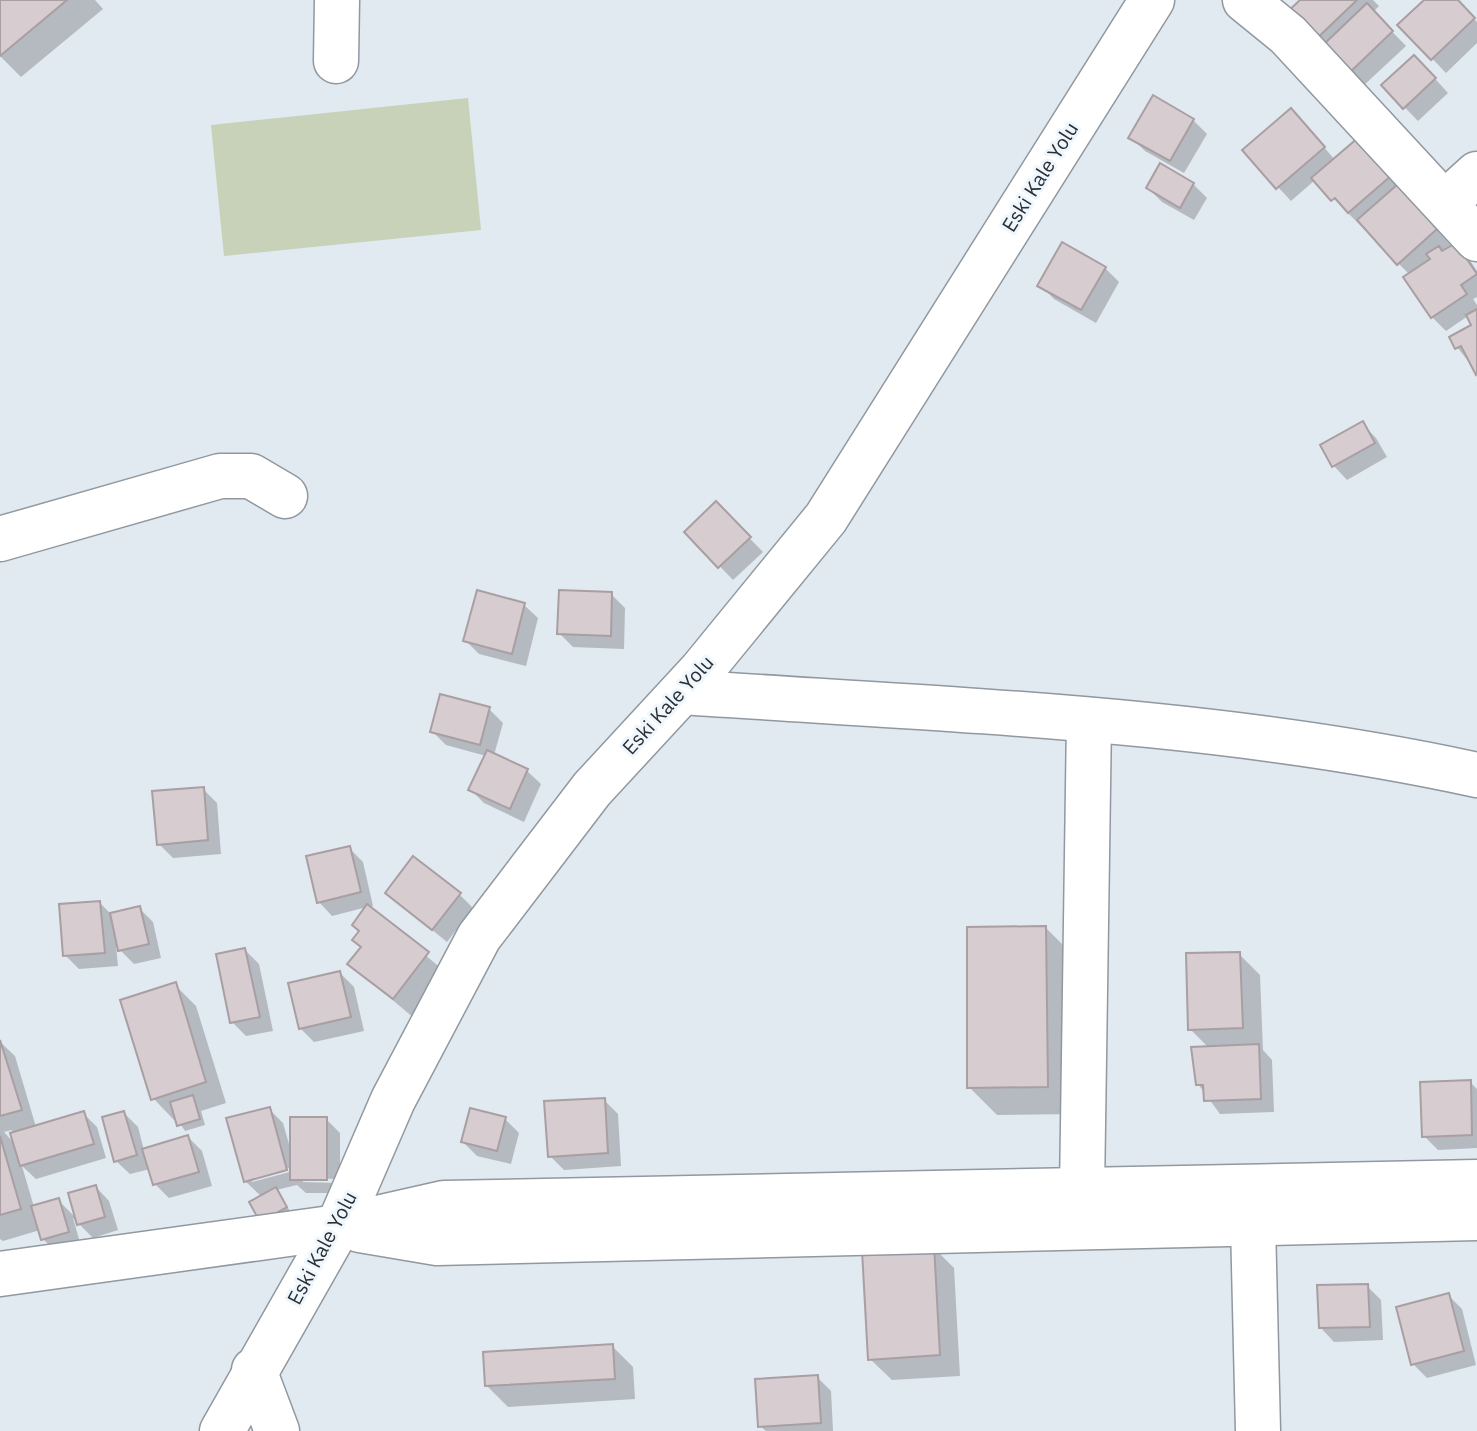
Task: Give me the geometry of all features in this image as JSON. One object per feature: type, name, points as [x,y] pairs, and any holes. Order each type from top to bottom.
[{"type":"street","points":[[336,61],[337,0]]},
{"type":"street","name":"Eski Kale Yolu","points":[[222,1431],[338,1227],[393,1100],[479,937],[592,789],[682,692],[826,518],[1152,0]]},
{"type":"street","points":[[1245,0],[1288,35],[1477,239]]},
{"type":"street","points":[[1445,203],[1477,174]]},
{"type":"street","points":[[0,539],[220,476],[251,476],[285,496]]},
{"type":"street","points":[[682,692],[1155,725],[1391,756],[1477,775]]},
{"type":"street","points":[[1082,1192],[1089,720]]},
{"type":"street","points":[[0,1274],[338,1227],[444,1203],[1477,1182]]},
{"type":"street","points":[[338,1227],[437,1243],[1477,1218]]},
{"type":"street","points":[[1253,1224],[1258,1431]]},
{"type":"street","points":[[254,1370],[277,1431]]},
{"type":"green space","points":[[468,98],[481,230],[224,256],[211,125]]},
{"type":"building","points":[[0,0],[67,0],[0,56]]},
{"type":"building","points":[[1300,0],[1357,0],[1312,43],[1285,14]]},
{"type":"building","points":[[1424,0],[1458,0],[1475,18],[1431,60],[1397,25]]},
{"type":"building","points":[[1367,3],[1393,31],[1347,75],[1321,47]]},
{"type":"building","points":[[1414,55],[1436,78],[1403,109],[1381,85]]},
{"type":"building","points":[[1153,95],[1194,119],[1170,161],[1128,138]]},
{"type":"building","points":[[1291,108],[1325,147],[1276,189],[1242,150]]},
{"type":"building","points":[[1359,137],[1392,175],[1348,213],[1335,198],[1331,201],[1311,178]]},
{"type":"building","points":[[1160,163],[1194,183],[1180,208],[1146,188]]},
{"type":"building","points":[[1398,184],[1437,229],[1397,265],[1357,220]]},
{"type":"building","points":[[1062,242],[1106,267],[1081,310],[1037,286]]},
{"type":"building","points":[[1456,243],[1477,274],[1461,285],[1467,294],[1431,318],[1403,277],[1430,259],[1426,254],[1439,246],[1442,251]]},
{"type":"building","points":[[1477,309],[1476,375],[1461,346],[1455,349],[1449,337],[1471,325],[1466,315]]},
{"type":"building","points":[[1363,421],[1375,443],[1332,467],[1320,445]]},
{"type":"building","points":[[716,501],[751,537],[718,568],[684,532]]},
{"type":"building","points":[[477,590],[525,603],[512,654],[463,641]]},
{"type":"building","points":[[559,590],[612,592],[611,636],[557,634]]},
{"type":"building","points":[[440,694],[490,707],[480,745],[430,732]]},
{"type":"building","points":[[487,750],[528,769],[510,809],[468,790]]},
{"type":"building","points":[[204,787],[208,840],[157,845],[152,791]]},
{"type":"building","points":[[350,846],[361,892],[317,903],[306,856]]},
{"type":"building","points":[[413,856],[461,893],[432,930],[385,893]]},
{"type":"building","points":[[100,901],[105,953],[63,956],[59,904]]},
{"type":"building","points":[[367,904],[429,952],[393,999],[347,964],[361,947],[352,940],[359,931],[352,925]]},
{"type":"building","points":[[140,906],[149,944],[118,951],[110,913]]},
{"type":"building","points":[[1046,926],[1048,1087],[967,1088],[967,927]]},
{"type":"building","points":[[245,948],[260,1017],[230,1023],[216,954]]},
{"type":"building","points":[[1240,952],[1243,1028],[1188,1030],[1186,953]]},
{"type":"building","points":[[340,971],[351,1017],[299,1029],[288,983]]},
{"type":"building","points":[[176,982],[206,1082],[151,1100],[120,1000]]},
{"type":"building","points":[[0,1040],[22,1110],[0,1116]]},
{"type":"building","points":[[1259,1044],[1261,1099],[1204,1101],[1203,1085],[1196,1085],[1191,1047]]},
{"type":"building","points":[[1471,1080],[1472,1135],[1422,1137],[1420,1082]]},
{"type":"building","points":[[193,1095],[200,1119],[177,1126],[170,1102]]},
{"type":"building","points":[[605,1098],[608,1153],[548,1157],[544,1101]]},
{"type":"building","points":[[270,1107],[287,1170],[244,1182],[226,1118]]},
{"type":"building","points":[[470,1108],[506,1117],[497,1151],[461,1142]]},
{"type":"building","points":[[84,1111],[94,1144],[20,1166],[10,1133]]},
{"type":"building","points":[[124,1111],[137,1155],[114,1162],[102,1117]]},
{"type":"building","points":[[290,1117],[327,1117],[327,1180],[290,1180]]},
{"type":"building","points":[[188,1135],[199,1172],[153,1185],[142,1149]]},
{"type":"building","points":[[0,1136],[21,1209],[0,1215]]},
{"type":"building","points":[[96,1185],[105,1217],[77,1225],[68,1193]]},
{"type":"building","points":[[276,1187],[287,1207],[260,1222],[249,1202]]},
{"type":"building","points":[[59,1198],[69,1232],[41,1240],[31,1206]]},
{"type":"building","points":[[934,1245],[940,1355],[868,1360],[862,1250]]},
{"type":"building","points":[[1368,1284],[1370,1327],[1319,1328],[1317,1285]]},
{"type":"building","points":[[1449,1293],[1464,1351],[1411,1365],[1396,1307]]},
{"type":"building","points":[[613,1344],[615,1379],[485,1386],[483,1352]]},
{"type":"building","points":[[818,1375],[821,1423],[758,1427],[755,1379]]}]
